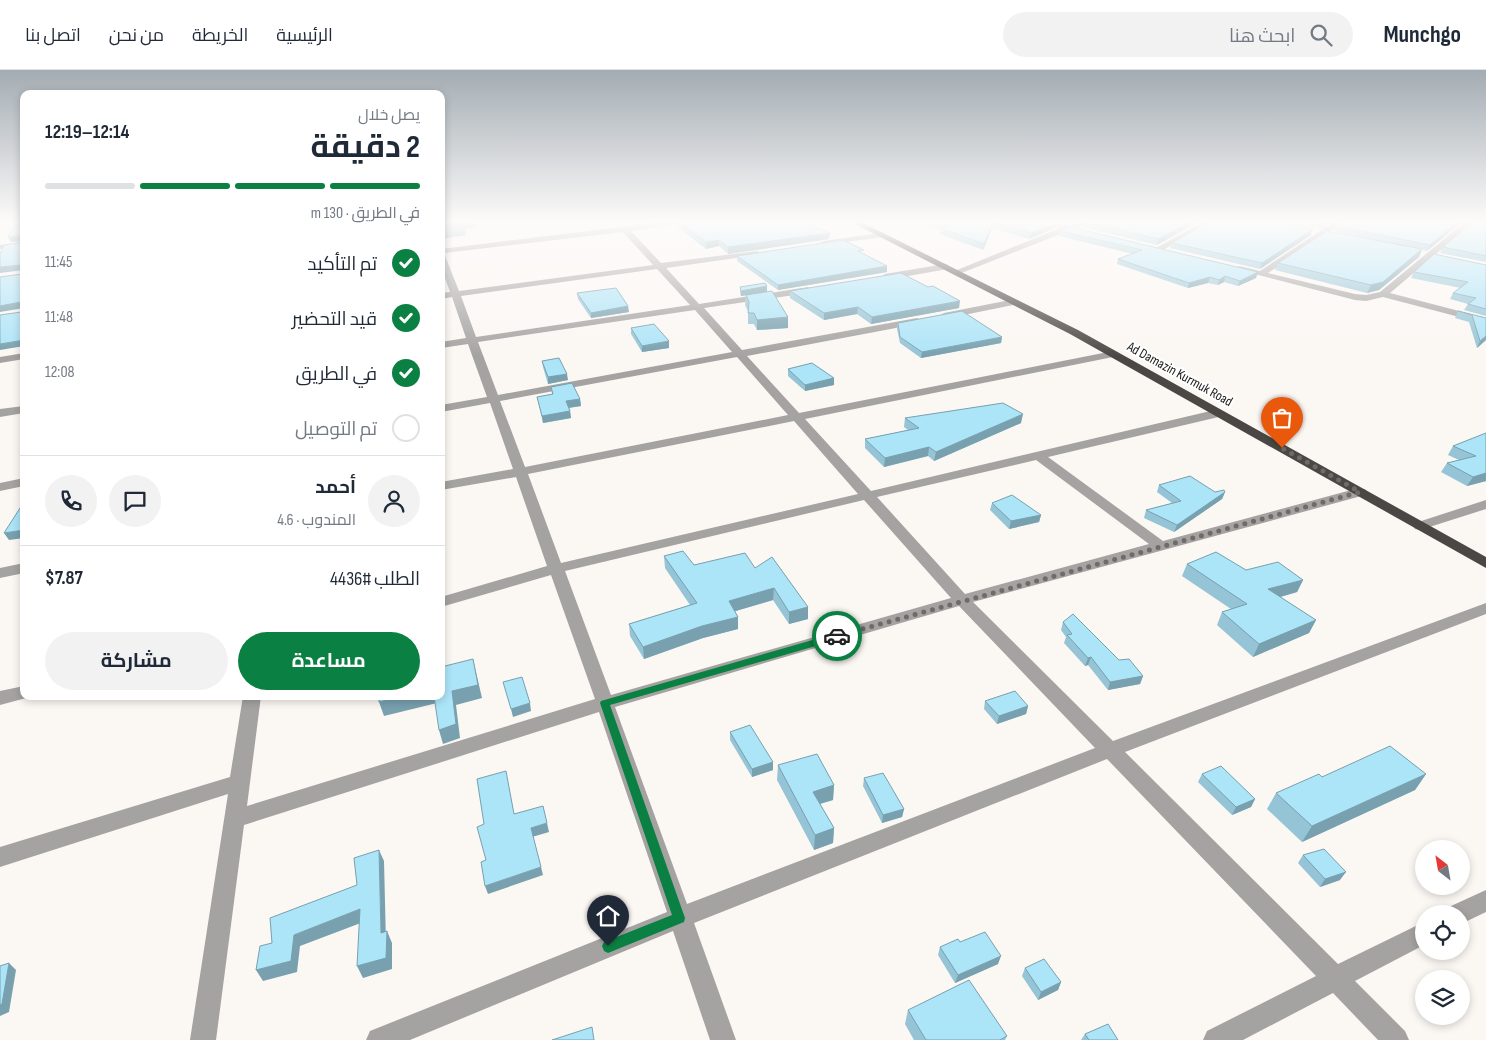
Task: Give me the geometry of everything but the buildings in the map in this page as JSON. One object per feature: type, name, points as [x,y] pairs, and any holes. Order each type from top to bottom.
[{"type":"highway","name":"Ad Damazin Kurmuk Road","points":[[945,267],[1113,354],[1486,563]]},
{"type":"street","points":[[448,295],[672,266]]},
{"type":"street","points":[[956,272],[971,266]]},
{"type":"street","points":[[1229,266],[1350,296],[1366,298],[1383,294],[1423,266]]},
{"type":"street","points":[[1261,274],[1273,266]]},
{"type":"street","points":[[879,278],[945,267]]},
{"type":"street","points":[[661,268],[962,600],[1396,1040]]},
{"type":"street","points":[[445,277],[448,295],[472,341],[605,703],[723,1040]]},
{"type":"street","points":[[445,344],[698,308],[822,287]]},
{"type":"street","points":[[1383,294],[1486,321]]},
{"type":"street","points":[[445,408],[1015,302]]},
{"type":"street","points":[[445,485],[1113,354]]},
{"type":"street","points":[[0,360],[20,357]]},
{"type":"street","points":[[0,413],[20,410]]},
{"type":"street","points":[[445,601],[555,569],[867,494],[1219,413]]},
{"type":"street","points":[[1037,455],[1161,546]]},
{"type":"street","points":[[0,487],[20,483]]},
{"type":"street","points":[[234,819],[605,703],[962,600],[1360,492]]},
{"type":"street","points":[[1420,526],[1486,504]]},
{"type":"street","points":[[0,573],[20,569]]},
{"type":"street","points":[[379,1040],[679,918],[1110,750],[1486,608]]},
{"type":"street","points":[[0,698],[20,693]]},
{"type":"street","points":[[199,1038],[251,700]]},
{"type":"street","points":[[0,857],[240,782]]},
{"type":"street","points":[[1470,909],[1486,900]]},
{"type":"street","points":[[1216,1040],[1415,937]]},
{"type":"way so far","points":[[837,636],[962,600],[1360,492],[1282,448]]},
{"type":"route","points":[[608,946],[679,918],[605,703],[837,636]]}]
